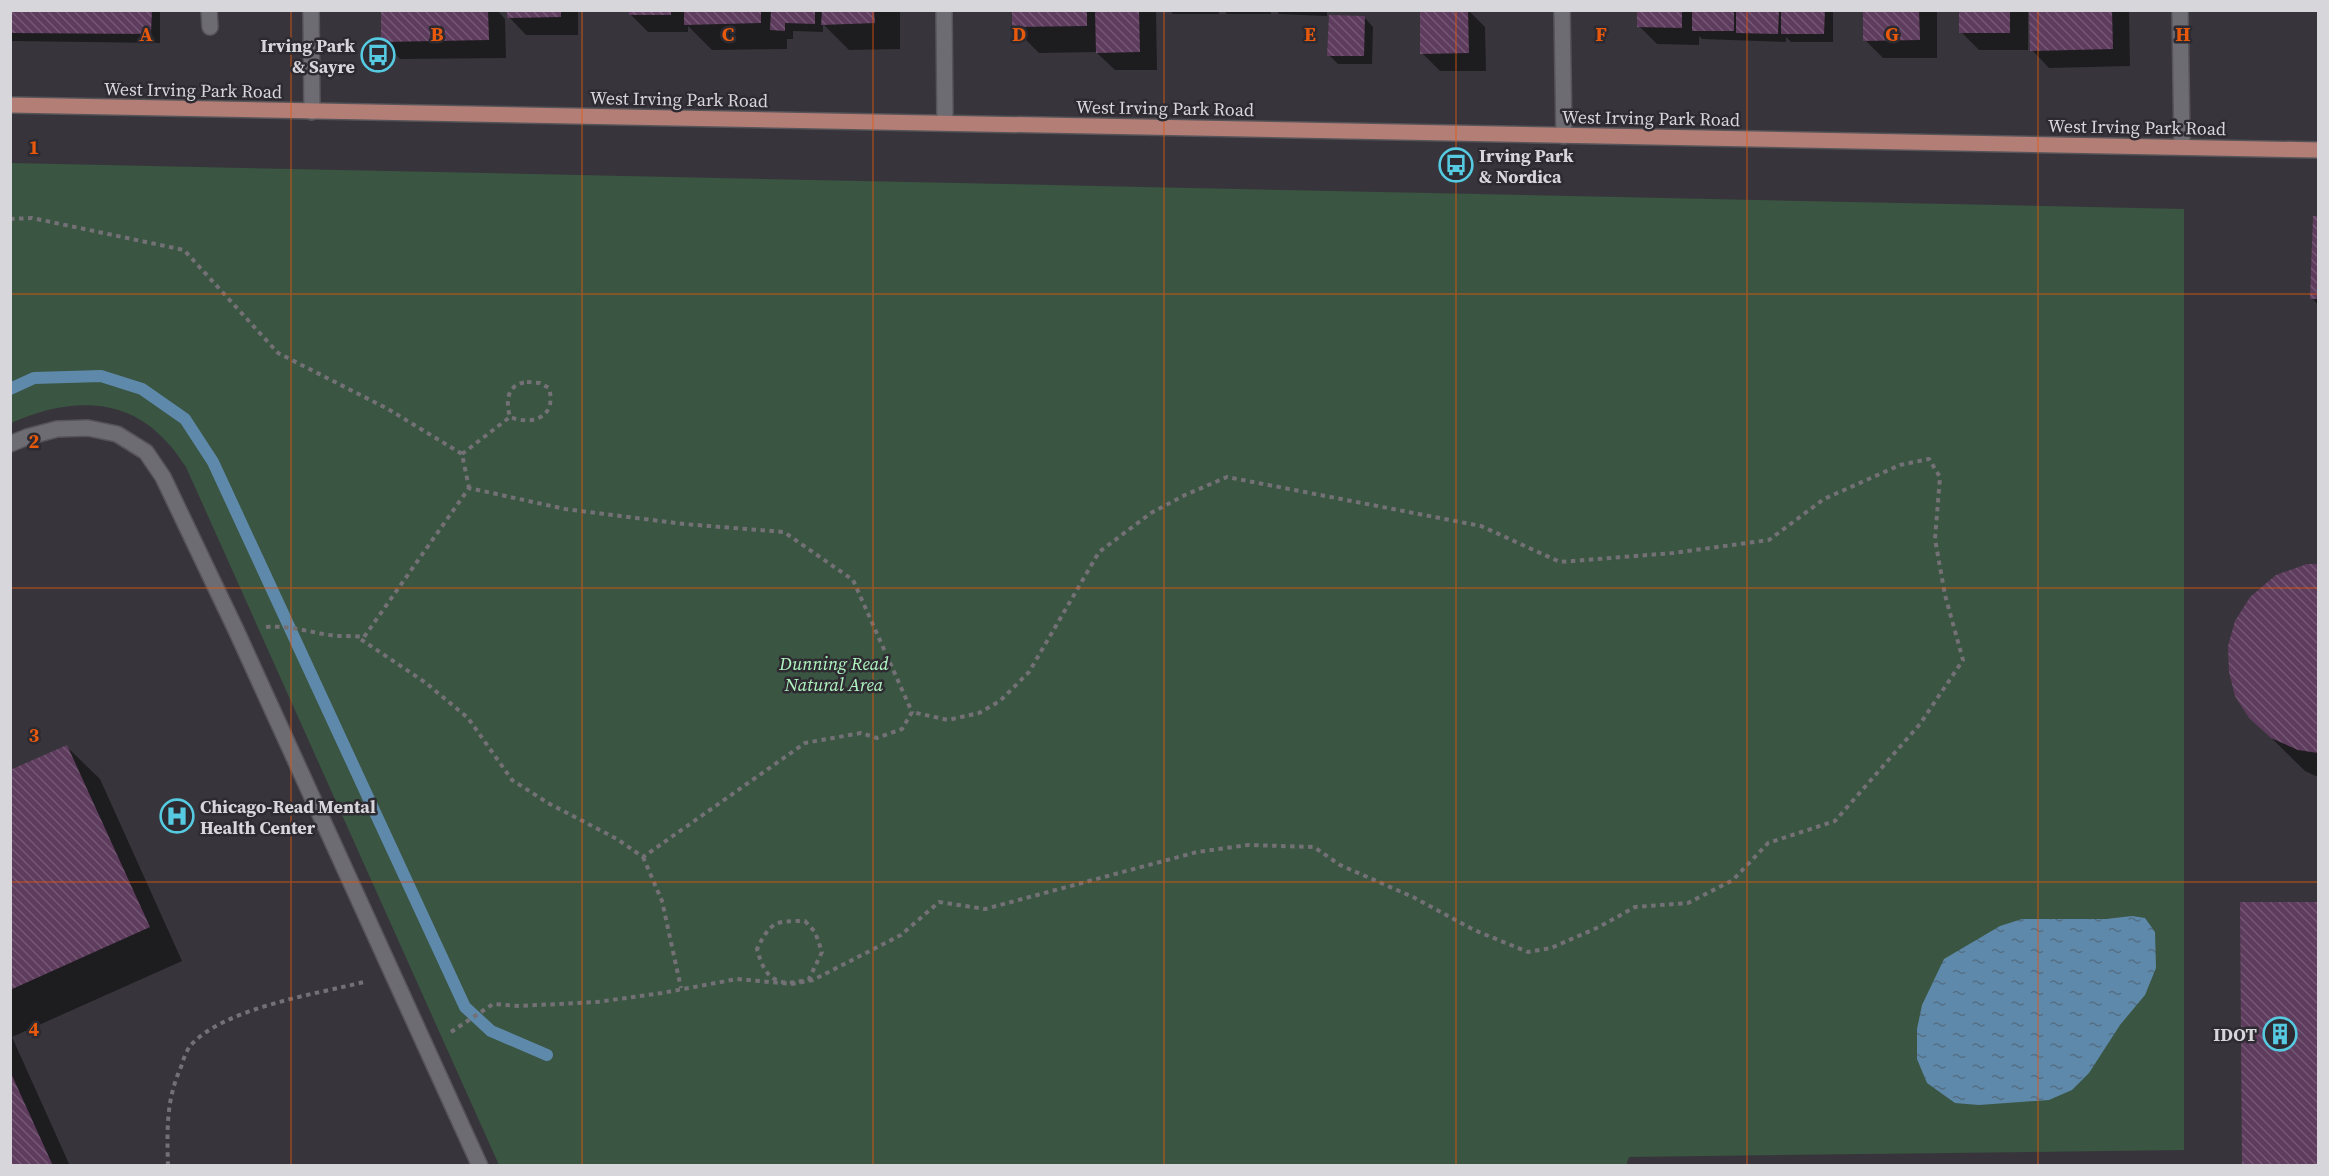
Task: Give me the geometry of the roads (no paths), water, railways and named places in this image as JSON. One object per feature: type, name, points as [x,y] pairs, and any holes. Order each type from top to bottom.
[{"type":"main road","name":"West Irving Park Road","points":[[10,105],[2319,150]]},
{"type":"street","points":[[210,10],[210,27]]},
{"type":"street","points":[[311,10],[312,112]]},
{"type":"street","points":[[944,10],[945,123]]},
{"type":"street","points":[[1562,10],[1564,136]]},
{"type":"street","points":[[2180,10],[2182,147]]},
{"type":"street","points":[[10,444],[57,429],[88,428],[117,434],[146,452],[163,477],[394,974],[480,1166]]},
{"type":"water","points":[[2132,916],[2145,918],[2155,932],[2156,968],[2145,995],[2120,1025],[2089,1073],[2072,1090],[2049,1100],[1979,1105],[1955,1103],[1927,1083],[1917,1059],[1917,1029],[1922,1005],[1944,959],[2000,926],[2022,919],[2106,919]]},
{"type":"waterway","points":[[10,389],[34,378],[101,376],[142,389],[185,419],[213,462],[465,1007],[491,1031],[547,1055]]},
{"type":"place","name":"Irving Park & Sayre","points":[[378,55]]},
{"type":"place","name":"Irving Park & Nordica","points":[[1456,165]]},
{"type":"place","name":"Chicago-Read Mental Health Center","points":[[177,816]]},
{"type":"place","name":"IDOT","points":[[2280,1034]]},
{"type":"park label","name":"Dunning Read Natural Area","points":[[834,673]]}]
